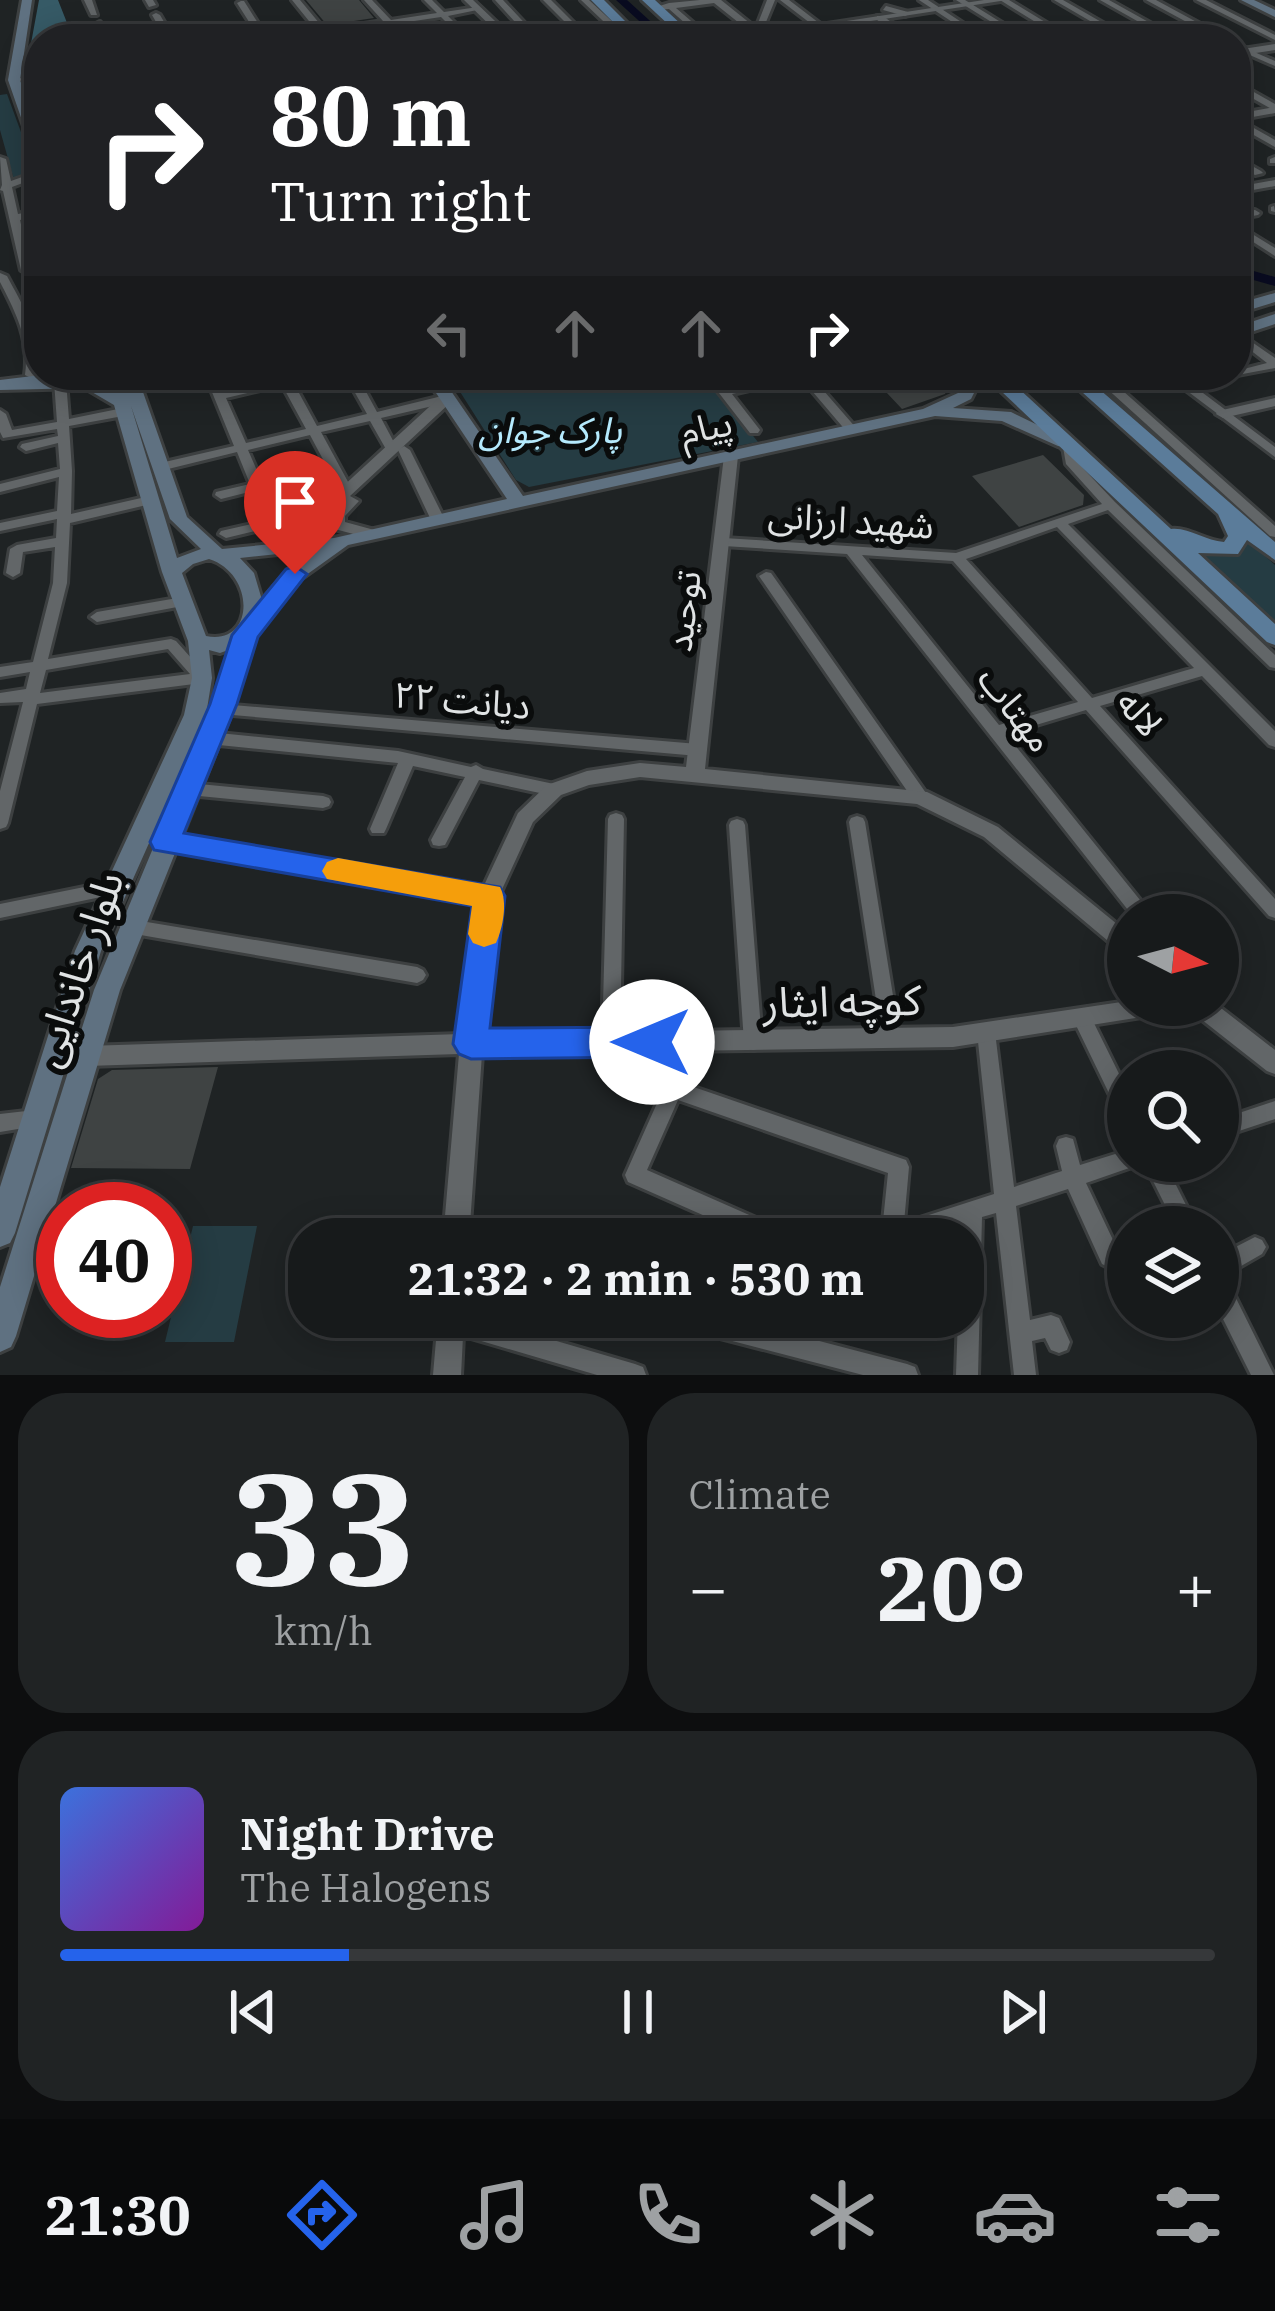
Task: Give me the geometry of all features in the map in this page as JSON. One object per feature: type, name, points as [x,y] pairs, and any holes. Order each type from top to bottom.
[{"type":"main road","points":[[596,0],[621,24]]},
{"type":"main road","points":[[1252,0],[1275,12]]},
{"type":"main road","points":[[24,30],[14,80],[24,98]]},
{"type":"main road","points":[[102,390],[127,405]]},
{"type":"main road","points":[[120,390],[143,444],[160,467],[179,519],[222,547],[250,581],[255,607],[248,632],[223,646],[198,641],[150,500],[143,444]]},
{"type":"main road","points":[[127,405],[128,390]]},
{"type":"main road","points":[[127,405],[134,390]]},
{"type":"main road","points":[[441,390],[518,502]]},
{"type":"main road","points":[[928,412],[965,396],[968,390]]},
{"type":"main road","points":[[1009,390],[1275,637]]},
{"type":"main road","points":[[1103,390],[1201,487],[1238,531],[1237,544],[1230,549],[1208,549],[1186,541],[1103,478]]},
{"type":"main road","points":[[928,412],[1005,416],[1066,444]]},
{"type":"main road","name":"پیام","points":[[248,632],[295,574],[343,541],[928,412]]},
{"type":"main road","points":[[1201,487],[1275,553]]},
{"type":"main road","points":[[172,572],[192,557],[222,547],[284,550],[343,541]]},
{"type":"main road","name":"بلوار خاندایی","points":[[0,1336],[129,926],[189,789],[248,632]]},
{"type":"main road","name":"بلوار خاندایی","points":[[0,1233],[63,1021],[115,888],[190,730],[202,678],[198,641]]},
{"type":"street","points":[[88,0],[94,13]]},
{"type":"street","points":[[296,0],[315,24]]},
{"type":"street","points":[[368,0],[389,23]]},
{"type":"street","points":[[428,0],[451,24]]},
{"type":"street","points":[[500,0],[521,24]]},
{"type":"street","points":[[547,0],[571,24]]},
{"type":"street","points":[[585,0],[611,24]]},
{"type":"street","points":[[660,4],[716,0],[743,24]]},
{"type":"street","points":[[784,0],[816,24]]},
{"type":"street","points":[[827,24],[907,0]]},
{"type":"street","points":[[922,0],[961,24]]},
{"type":"street","points":[[886,9],[905,14],[1003,0],[1044,24]]},
{"type":"street","points":[[1058,0],[1100,24]]},
{"type":"street","points":[[1104,0],[1148,24]]},
{"type":"street","points":[[1150,0],[1195,24]]},
{"type":"street","points":[[1200,0],[1242,24]]},
{"type":"street","points":[[964,2],[1000,24]]},
{"type":"street","points":[[384,24],[442,15],[475,3]]},
{"type":"street","points":[[660,4],[687,24]]},
{"type":"street","points":[[729,11],[743,9]]},
{"type":"street","points":[[937,24],[956,21]]},
{"type":"street","points":[[1251,51],[1275,43]]},
{"type":"street","points":[[1251,51],[1275,64]]},
{"type":"street","points":[[1257,67],[1275,64]]},
{"type":"street","points":[[0,92],[24,82]]},
{"type":"street","points":[[1251,84],[1262,83]]},
{"type":"street","points":[[1,159],[3,187],[24,246]]},
{"type":"street","points":[[1251,169],[1258,173]]},
{"type":"street","points":[[1251,214],[1255,213]]},
{"type":"street","points":[[14,218],[24,216]]},
{"type":"street","points":[[1252,238],[1275,234]]},
{"type":"street","points":[[1252,238],[1274,252]]},
{"type":"street","points":[[1,277],[24,326]]},
{"type":"street","points":[[0,308],[16,304]]},
{"type":"street","points":[[1251,345],[1275,365]]},
{"type":"street","points":[[0,823],[29,697],[56,608],[64,541],[65,390]]},
{"type":"street","points":[[217,390],[284,550],[379,468]]},
{"type":"street","points":[[220,396],[241,390]]},
{"type":"street","points":[[291,390],[347,491]]},
{"type":"street","points":[[359,390],[371,417],[398,449],[438,520]]},
{"type":"street","points":[[733,390],[724,392],[754,430]]},
{"type":"street","points":[[815,390],[851,430]]},
{"type":"street","points":[[1192,390],[1272,448]]},
{"type":"street","points":[[160,467],[448,402]]},
{"type":"street","points":[[372,535],[341,528],[336,519],[379,468],[448,402]]},
{"type":"street","points":[[1223,413],[1275,402]]},
{"type":"street","points":[[26,447],[127,405]]},
{"type":"street","points":[[0,414],[7,435],[64,431]]},
{"type":"street","points":[[1151,434],[1274,531]]},
{"type":"street","points":[[1066,444],[1072,464],[1110,505],[1275,664]]},
{"type":"street","name":"توحید","points":[[695,774],[731,456]]},
{"type":"street","points":[[221,495],[334,469]]},
{"type":"street","points":[[0,488],[66,471]]},
{"type":"street","points":[[0,527],[150,500]]},
{"type":"street","name":"شهید ارزانی","points":[[724,542],[957,557],[1110,505]]},
{"type":"street","points":[[222,547],[272,523]]},
{"type":"street","points":[[1060,523],[1275,741]]},
{"type":"street","points":[[13,573],[17,549],[64,541]]},
{"type":"street","name":"مهتاب","points":[[852,550],[1126,894]]},
{"type":"street","name":"لاله","points":[[957,557],[1275,911]]},
{"type":"street","points":[[766,576],[920,797]]},
{"type":"street","points":[[97,617],[183,602]]},
{"type":"street","points":[[0,672],[171,644],[202,678]]},
{"type":"street","points":[[996,731],[1205,670]]},
{"type":"street","points":[[0,698],[202,678]]},
{"type":"street","name":"دیانت ۲۲","points":[[221,709],[698,750]]},
{"type":"street","points":[[209,738],[408,759],[554,790]]},
{"type":"street","points":[[378,830],[408,759]]},
{"type":"street","points":[[439,840],[476,771]]},
{"type":"street","points":[[459,1218],[471,1044],[489,896],[525,818],[554,790],[619,771],[920,797],[991,832],[1107,928]]},
{"type":"street","points":[[189,789],[323,802]]},
{"type":"street","points":[[611,1042],[616,819]]},
{"type":"street","points":[[857,822],[891,1039]]},
{"type":"street","points":[[737,825],[753,1042]]},
{"type":"street","points":[[165,842],[489,896]]},
{"type":"street","points":[[0,910],[115,888]]},
{"type":"street","points":[[129,926],[417,975]]},
{"type":"street","name":"کوچه ایثار","points":[[87,1056],[471,1044],[891,1039],[986,1032],[1107,1013]]},
{"type":"street","points":[[1081,1017],[1107,1070]]},
{"type":"street","points":[[1227,1026],[1275,1064]]},
{"type":"street","points":[[986,1032],[1024,1375]]},
{"type":"street","points":[[694,1042],[635,1175],[734,1218]]},
{"type":"street","points":[[673,1089],[899,1167],[892,1218]]},
{"type":"street","points":[[1239,1122],[1275,1109]]},
{"type":"street","points":[[0,1123],[35,1119]]},
{"type":"street","points":[[1066,1146],[1072,1177],[1107,1251]]},
{"type":"street","points":[[950,1218],[1107,1166]]},
{"type":"street","points":[[967,1375],[972,1211]]},
{"type":"street","points":[[1239,1256],[1255,1247]]},
{"type":"street","points":[[1020,1333],[1051,1326],[1059,1342]]},
{"type":"street","points":[[1239,1328],[1263,1375]]},
{"type":"street","points":[[447,1375],[450,1338]]},
{"type":"street","points":[[513,1338],[635,1375]]},
{"type":"street","points":[[801,1338],[907,1375]]},
{"type":"green space","points":[[7,94],[24,140],[24,177],[14,180],[0,130],[0,95]]},
{"type":"green space","name":"پارک جوان","points":[[459,390],[716,390],[758,442],[529,487],[516,480]]},
{"type":"green space","points":[[1246,539],[1275,565],[1275,623],[1198,551]]},
{"type":"green space","points":[[193,1226],[257,1226],[234,1342],[165,1342],[166,1338],[192,1338]]},
{"type":"shaded area","points":[[39,0],[58,0],[67,24],[35,24]]},
{"type":"building","points":[[306,0],[359,0],[374,18],[334,24],[326,24]]},
{"type":"building","points":[[884,390],[947,390],[945,394],[902,409]]},
{"type":"building","points":[[1043,455],[1084,495],[1083,505],[1019,527],[972,476]]},
{"type":"building","points":[[218,1067],[190,1169],[71,1168],[98,1079],[112,1070]]},
{"type":"waterway","points":[[621,0],[648,24]]},
{"type":"waterway","points":[[1251,275],[1275,282]]},
{"type":"slow traffic","points":[[338,871],[489,896],[484,934]]},
{"type":"route","points":[[295,574],[245,635],[224,704],[165,842],[489,896],[471,1044],[652,1042]]}]
